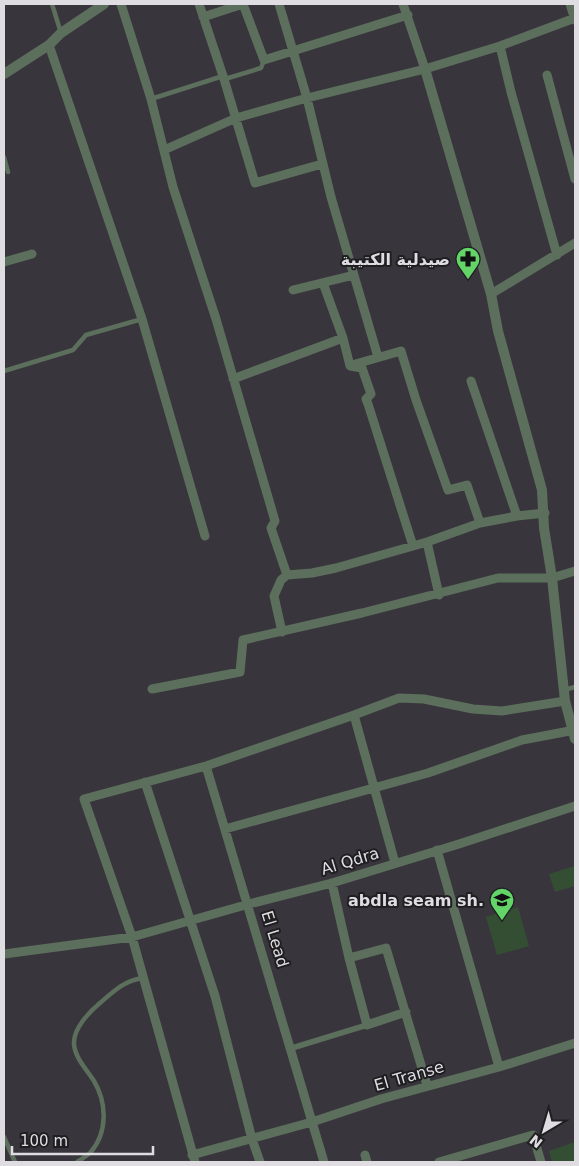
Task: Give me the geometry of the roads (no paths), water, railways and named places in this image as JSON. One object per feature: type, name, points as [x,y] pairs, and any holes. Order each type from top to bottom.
[{"type":"street","points":[[4,74],[48,45],[93,8],[104,4]]},
{"type":"street","points":[[121,4],[151,99],[173,187],[194,248],[275,521],[272,528],[286,575]]},
{"type":"street","points":[[199,4],[255,183],[322,164]]},
{"type":"street","points":[[203,17],[243,4],[264,60],[408,15]]},
{"type":"street","points":[[279,4],[294,50],[322,164],[378,357]]},
{"type":"street","points":[[225,829],[440,770],[490,750],[522,740],[574,733],[565,701],[552,578],[544,528],[545,513],[542,490],[498,331],[490,294],[426,69],[403,4]]},
{"type":"street","points":[[164,150],[236,118],[307,98],[426,69],[500,46],[575,19],[570,4]]},
{"type":"street","points":[[48,45],[142,319],[205,536]]},
{"type":"street","points":[[500,46],[557,255]]},
{"type":"street","points":[[547,75],[575,179]]},
{"type":"street","points":[[490,294],[575,243]]},
{"type":"street","points":[[4,262],[32,254]]},
{"type":"street","points":[[293,290],[354,275]]},
{"type":"street","points":[[323,283],[343,338],[350,366]]},
{"type":"street","points":[[233,379],[343,338]]},
{"type":"street","points":[[350,366],[401,351],[448,490],[467,485],[480,523]]},
{"type":"street","points":[[350,366],[362,368],[371,394],[366,399],[413,546]]},
{"type":"street","points":[[471,381],[517,516]]},
{"type":"street","points":[[282,632],[274,596],[281,580],[286,575],[312,573],[336,568],[426,542],[480,523],[545,513]]},
{"type":"street","points":[[426,542],[439,595]]},
{"type":"street","points":[[152,689],[240,672],[243,640],[439,595],[498,578],[552,578],[575,571]]},
{"type":"street","points":[[194,1158],[132,937],[84,799],[206,766],[399,698],[424,698],[473,710],[502,711],[565,701]]},
{"type":"street","points":[[354,715],[396,863]]},
{"type":"street","name":"El Lead","points":[[206,766],[292,1048],[324,1162]]},
{"type":"street","points":[[145,782],[215,996],[252,1139],[260,1162]]},
{"type":"street","name":"Al Qdra","points":[[4,954],[132,937],[332,883],[575,806]]},
{"type":"street","points":[[437,850],[499,1067]]},
{"type":"street","points":[[332,883],[367,1025]]},
{"type":"street","points":[[349,958],[386,948],[427,1086]]},
{"type":"street","points":[[292,1048],[406,1012]]},
{"type":"street","name":"El Transe","points":[[194,1158],[381,1099],[499,1067],[575,1043]]},
{"type":"street","points":[[440,1162],[459,1159],[533,1135],[540,1162]]},
{"type":"lane","points":[[52,4],[61,33]]},
{"type":"lane","points":[[151,99],[261,68],[264,60]]},
{"type":"lane","points":[[4,157],[8,172]]},
{"type":"lane","points":[[4,371],[73,350],[86,335],[142,319]]},
{"type":"lane","points":[[564,690],[575,687]]},
{"type":"lane","points":[[77,1162],[89,1153],[99,1138],[103,1126],[104,1113],[102,1099],[95,1083],[76,1052],[74,1043],[76,1033],[86,1018],[111,993],[130,980],[142,978]]},
{"type":"lane","points":[[4,1138],[15,1162]]},
{"type":"place","name":"صيدلية الكتيبة","points":[[468,280]]},
{"type":"place","name":"abdla seam sh.","points":[[502,921]]}]
